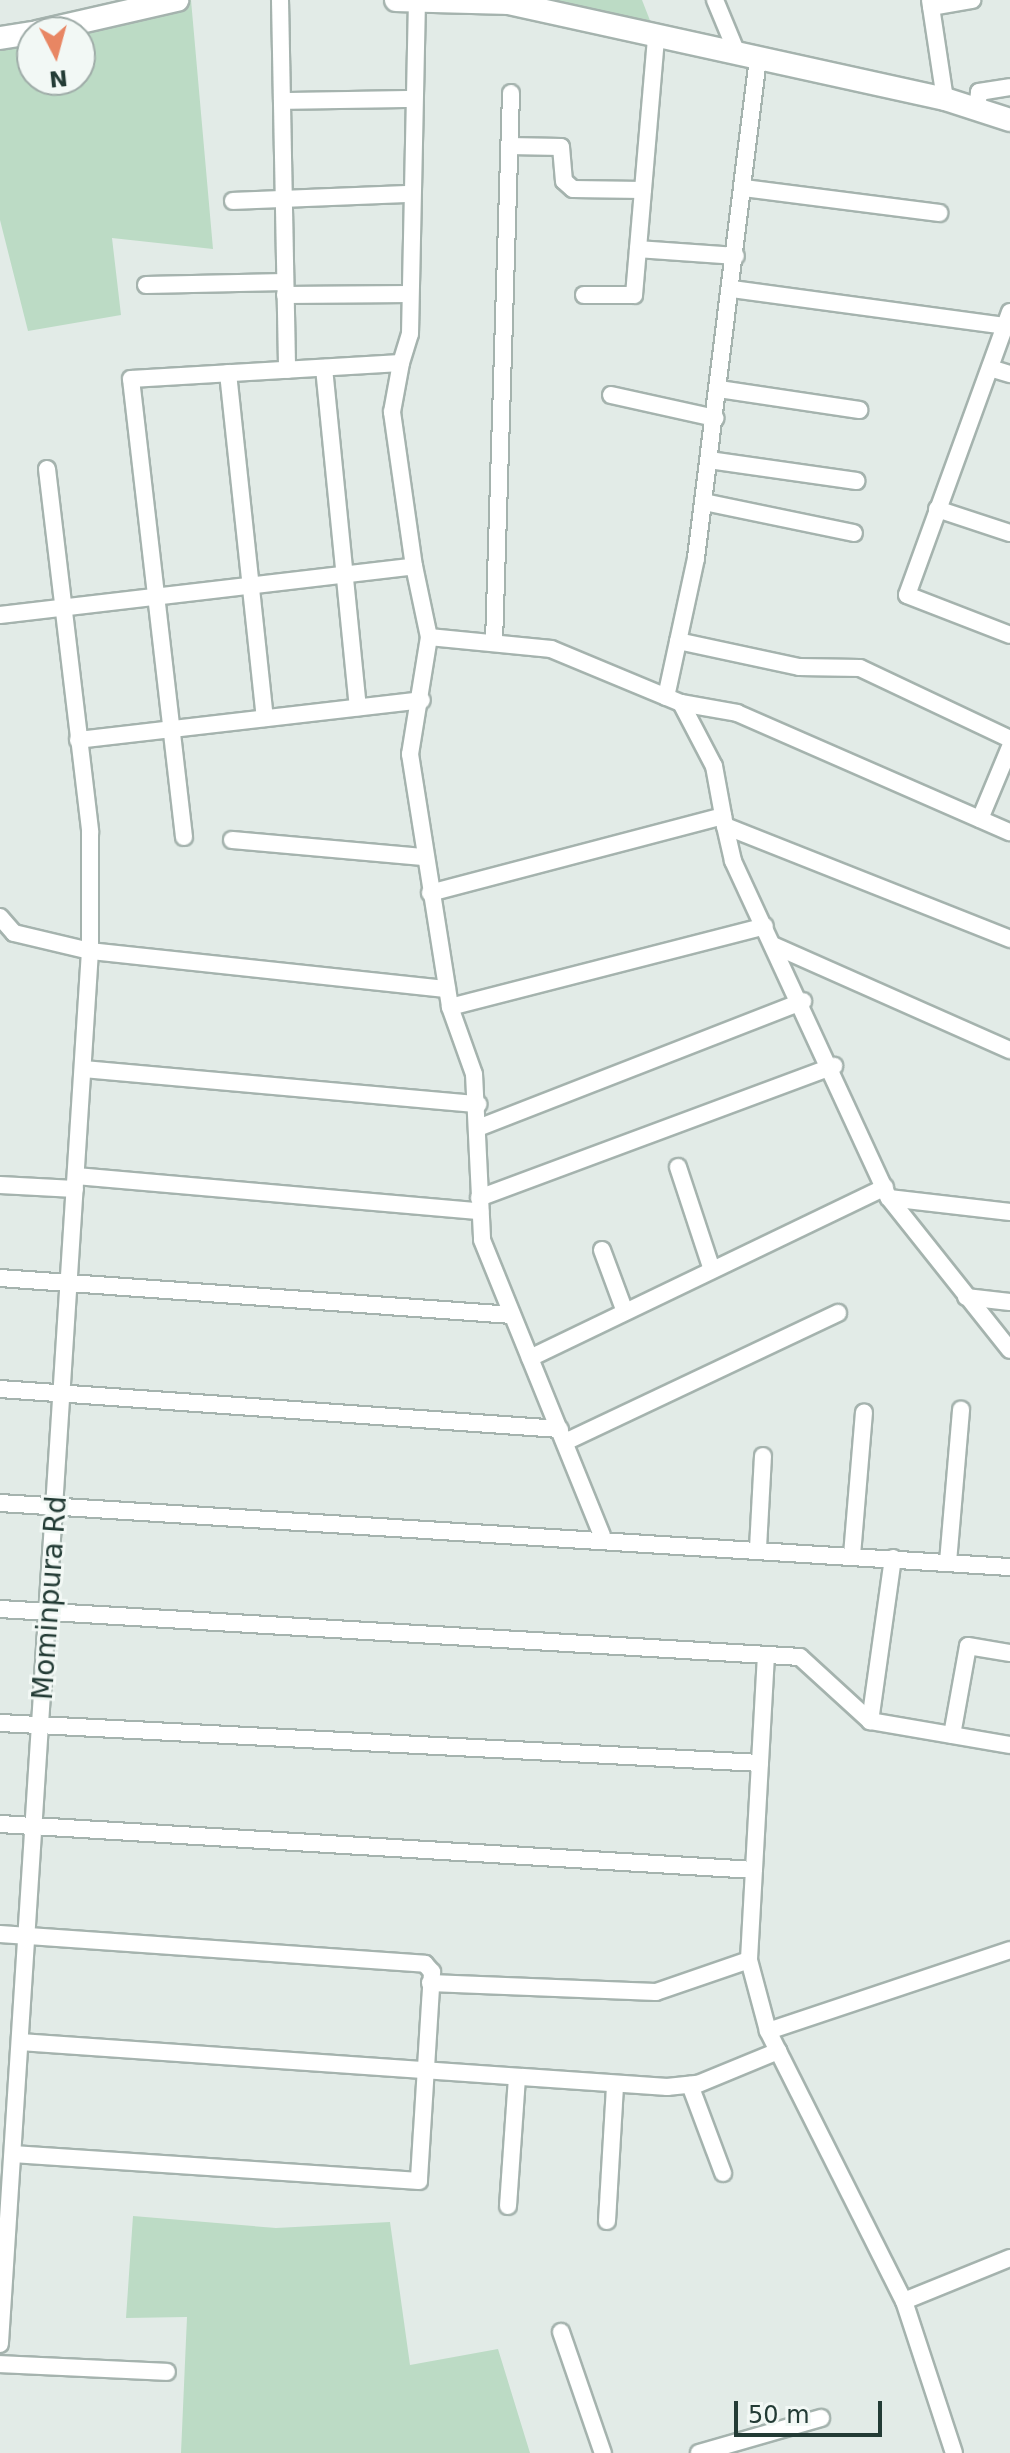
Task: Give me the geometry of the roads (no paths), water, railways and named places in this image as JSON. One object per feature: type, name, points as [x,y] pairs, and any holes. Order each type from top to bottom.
[{"type":"street","points":[[96,18],[177,0]]},
{"type":"street","points":[[280,0],[287,370]]},
{"type":"street","points":[[396,0],[509,3],[945,99],[1010,120]]},
{"type":"street","points":[[715,0],[748,56],[744,188],[704,502],[678,641],[673,700],[714,766],[733,861],[834,1066],[887,1192],[1010,1350]]},
{"type":"street","points":[[945,99],[930,3],[972,0]]},
{"type":"street","points":[[417,1],[410,334],[392,412],[414,566],[429,637],[422,700],[410,754],[423,857],[450,1007],[478,1104],[482,1240],[602,1536]]},
{"type":"street","points":[[584,295],[634,295],[656,36]]},
{"type":"street","points":[[977,109],[979,92],[1010,87]]},
{"type":"street","points":[[494,643],[511,93]]},
{"type":"street","points":[[282,101],[414,99]]},
{"type":"street","points":[[509,146],[561,147],[564,181],[573,189],[643,190]]},
{"type":"street","points":[[744,188],[939,213]]},
{"type":"street","points":[[233,201],[411,194]]},
{"type":"street","points":[[638,249],[736,256]]},
{"type":"street","points":[[146,285],[410,294]]},
{"type":"street","points":[[732,289],[1008,319],[907,595],[1010,635]]},
{"type":"street","points":[[184,837],[174,729],[131,379],[401,363]]},
{"type":"street","points":[[324,368],[358,707]]},
{"type":"street","points":[[990,368],[1010,374]]},
{"type":"street","points":[[228,373],[265,718]]},
{"type":"street","points":[[719,389],[859,410]]},
{"type":"street","points":[[611,395],[715,418]]},
{"type":"street","points":[[709,460],[857,481]]},
{"type":"street","name":"Mominpura Rd","points":[[0,2344],[90,951],[90,832],[61,612],[47,469]]},
{"type":"street","points":[[704,502],[854,533]]},
{"type":"street","points":[[937,509],[1010,533]]},
{"type":"street","points":[[0,615],[61,612],[414,566]]},
{"type":"street","points":[[429,637],[551,649],[673,700],[737,713],[1010,832]]},
{"type":"street","points":[[678,641],[799,667],[860,668],[1010,739]]},
{"type":"street","points":[[78,740],[422,700]]},
{"type":"street","points":[[980,819],[1010,747]]},
{"type":"street","points":[[430,893],[724,821],[1010,939]]},
{"type":"street","points":[[232,840],[423,857]]},
{"type":"street","points":[[0,917],[14,933],[90,951],[447,989]]},
{"type":"street","points":[[450,1007],[765,926]]},
{"type":"street","points":[[775,946],[1010,1050]]},
{"type":"street","points":[[478,1128],[803,1001]]},
{"type":"street","points":[[0,1185],[75,1183],[480,1204],[834,1066]]},
{"type":"street","points":[[83,1069],[478,1104]]},
{"type":"street","points":[[678,1167],[712,1270]]},
{"type":"street","points":[[530,1358],[712,1270],[887,1192],[1010,1212]]},
{"type":"street","points":[[602,1250],[625,1312]]},
{"type":"street","points":[[0,1278],[512,1315]]},
{"type":"street","points":[[966,1297],[1010,1302]]},
{"type":"street","points":[[0,1389],[562,1436],[838,1313]]},
{"type":"street","points":[[948,1562],[961,1410]]},
{"type":"street","points":[[852,1555],[864,1413]]},
{"type":"street","points":[[758,1548],[763,1456]]},
{"type":"street","points":[[0,1503],[602,1536],[1010,1567]]},
{"type":"street","points":[[870,1721],[893,1558]]},
{"type":"street","points":[[0,1609],[800,1657],[870,1721],[1010,1745]]},
{"type":"street","points":[[952,1735],[968,1646],[1010,1653]]},
{"type":"street","points":[[766,1655],[749,1960],[768,2031],[904,2301],[954,2453]]},
{"type":"street","points":[[0,1723],[760,1763]]},
{"type":"street","points":[[0,1824],[754,1870]]},
{"type":"street","points":[[0,1934],[425,1964],[430,1983],[419,2181],[13,2154]]},
{"type":"street","points":[[768,2031],[1010,1950]]},
{"type":"street","points":[[430,1983],[656,1992],[749,1960]]},
{"type":"street","points":[[20,2042],[615,2085],[690,2085],[778,2051]]},
{"type":"street","points":[[508,2206],[517,2078]]},
{"type":"street","points":[[607,2221],[615,2085]]},
{"type":"street","points":[[690,2085],[723,2173]]},
{"type":"street","points":[[904,2301],[1010,2258]]},
{"type":"street","points":[[561,2332],[603,2453]]},
{"type":"street","points":[[0,2364],[167,2372]]},
{"type":"street","points":[[699,2453],[821,2418]]}]
